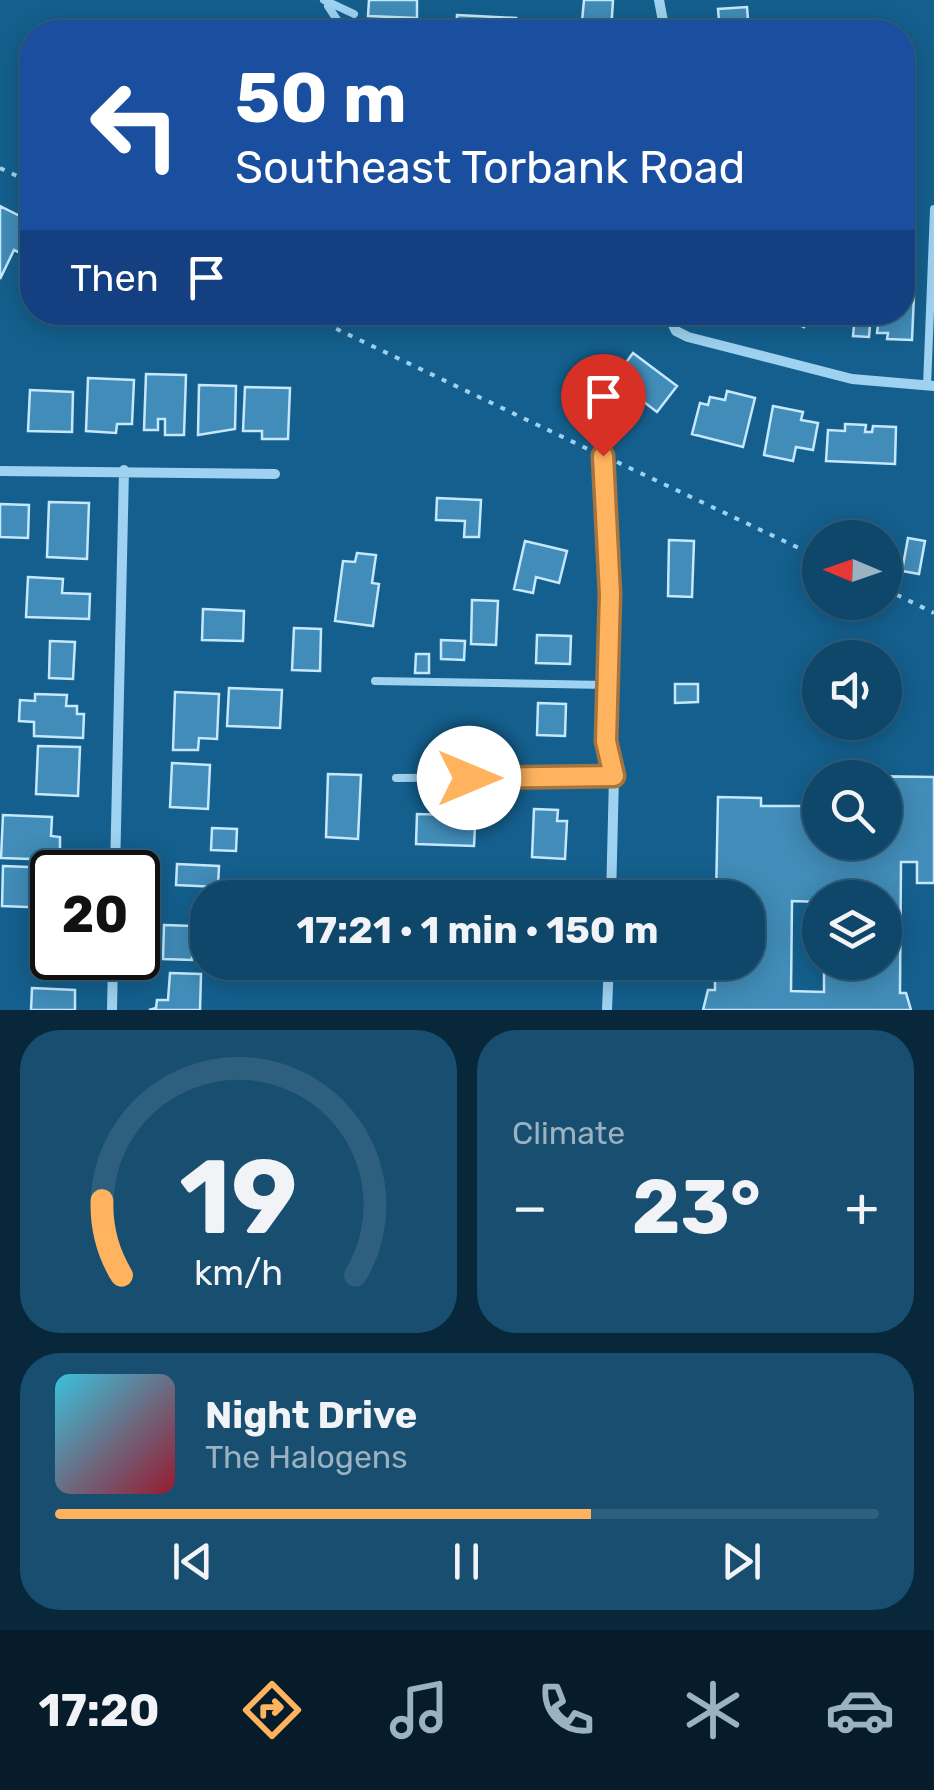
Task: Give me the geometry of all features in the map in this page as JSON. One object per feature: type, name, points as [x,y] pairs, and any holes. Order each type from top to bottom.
[{"type":"street","points":[[673,325],[688,337],[852,379],[931,386]]},
{"type":"street","points":[[603,456],[610,594],[606,741],[614,776],[611,880]]},
{"type":"street","points":[[115,850],[124,470]]},
{"type":"street","points":[[0,471],[275,474]]},
{"type":"street","points":[[112,1010],[113,980]]},
{"type":"street","points":[[608,1010],[609,980]]},
{"type":"lane","points":[[326,3],[354,14]]},
{"type":"lane","points":[[931,386],[934,208]]},
{"type":"lane","points":[[376,681],[607,685]]},
{"type":"lane","points":[[396,778],[614,776]]},
{"type":"path","points":[[328,325],[802,550]]},
{"type":"path","points":[[902,597],[934,612]]},
{"type":"building","points":[[369,0],[417,0],[417,18],[368,16]]},
{"type":"building","points":[[584,0],[613,0],[612,20],[582,20]]},
{"type":"building","points":[[747,7],[748,20],[719,20],[718,9]]},
{"type":"building","points":[[457,15],[516,18],[516,20],[457,20]]},
{"type":"building","points":[[0,206],[20,216],[20,253],[14,250],[0,279]]},
{"type":"building","points":[[854,325],[870,325],[869,337],[853,336]]},
{"type":"building","points":[[878,325],[913,325],[912,340],[887,339],[888,333],[877,333]]},
{"type":"building","points":[[633,353],[677,386],[657,412],[614,379]]},
{"type":"building","points":[[146,374],[186,375],[184,435],[165,435],[165,419],[158,419],[158,430],[144,430]]},
{"type":"building","points":[[88,378],[134,380],[132,424],[117,424],[116,433],[86,431]]},
{"type":"building","points":[[199,385],[236,386],[235,429],[198,435]]},
{"type":"building","points":[[245,387],[290,388],[288,439],[262,439],[262,431],[243,431]]},
{"type":"building","points":[[30,390],[73,392],[72,432],[28,431]]},
{"type":"building","points":[[727,391],[755,398],[743,447],[692,434],[700,403],[708,405],[710,397],[725,400]]},
{"type":"building","points":[[773,406],[803,412],[801,420],[818,423],[813,450],[796,447],[793,461],[764,455]]},
{"type":"building","points":[[845,424],[866,425],[865,432],[872,432],[873,426],[896,427],[895,464],[826,461],[828,430],[845,431]]},
{"type":"building","points":[[437,498],[481,500],[479,537],[464,537],[465,521],[436,520]]},
{"type":"building","points":[[49,502],[89,503],[87,559],[47,557]]},
{"type":"building","points":[[0,504],[29,505],[28,538],[0,537]]},
{"type":"building","points":[[908,538],[925,541],[919,574],[902,571]]},
{"type":"building","points":[[669,540],[694,541],[692,597],[668,596]]},
{"type":"building","points":[[525,541],[567,551],[559,583],[536,577],[533,593],[514,589]]},
{"type":"building","points":[[357,553],[376,555],[372,583],[379,584],[373,626],[335,621],[343,561],[355,562]]},
{"type":"building","points":[[28,577],[63,579],[62,593],[90,594],[89,619],[26,617]]},
{"type":"building","points":[[472,600],[498,601],[496,645],[471,644]]},
{"type":"building","points":[[203,609],[244,611],[243,641],[202,640]]},
{"type":"building","points":[[294,628],[321,629],[320,671],[292,670]]},
{"type":"building","points":[[537,635],[571,636],[570,664],[536,663]]},
{"type":"building","points":[[441,640],[465,641],[464,660],[441,659]]},
{"type":"building","points":[[50,641],[75,642],[73,679],[49,678]]},
{"type":"building","points":[[416,654],[429,654],[429,673],[415,673]]},
{"type":"building","points":[[675,684],[698,684],[698,702],[675,703]]},
{"type":"building","points":[[229,688],[282,690],[280,728],[227,726]]},
{"type":"building","points":[[175,692],[219,694],[217,739],[199,738],[198,750],[173,750]]},
{"type":"building","points":[[35,694],[67,695],[66,706],[77,706],[77,714],[84,714],[83,738],[34,736],[34,722],[19,721],[20,700],[35,701]]},
{"type":"building","points":[[538,703],[566,704],[565,736],[537,735]]},
{"type":"building","points":[[38,746],[80,747],[78,796],[36,794]]},
{"type":"building","points":[[172,763],[210,765],[208,809],[170,807]]},
{"type":"building","points":[[328,774],[361,775],[358,839],[326,837]]},
{"type":"building","points":[[902,776],[934,777],[934,883],[917,883],[917,862],[901,862],[901,880],[802,880],[802,901],[792,901],[791,991],[824,992],[824,980],[900,980],[900,993],[906,993],[911,1010],[703,1010],[708,990],[715,990],[715,980],[765,980],[765,880],[716,880],[718,797],[761,798],[761,806],[802,806],[802,860],[902,860]]},
{"type":"building","points":[[453,806],[476,807],[474,846],[416,844],[417,814],[453,815]]},
{"type":"building","points":[[534,809],[558,810],[557,821],[567,821],[565,859],[532,857]]},
{"type":"building","points":[[3,815],[52,817],[51,836],[60,837],[60,850],[30,850],[30,859],[1,858]]},
{"type":"building","points":[[212,828],[237,829],[236,851],[211,850]]},
{"type":"building","points":[[177,864],[219,866],[218,880],[190,880],[190,886],[176,885]]},
{"type":"building","points":[[3,866],[30,867],[30,907],[2,906]]},
{"type":"building","points":[[164,925],[190,926],[190,960],[163,959]]},
{"type":"building","points":[[170,973],[190,974],[190,980],[201,980],[200,1010],[149,1010],[156,1008],[157,1000],[168,1000]]},
{"type":"building","points":[[32,988],[75,990],[75,1010],[31,1010]]},
{"type":"route","points":[[469,778],[614,776],[606,741],[610,594],[603,456]]}]
